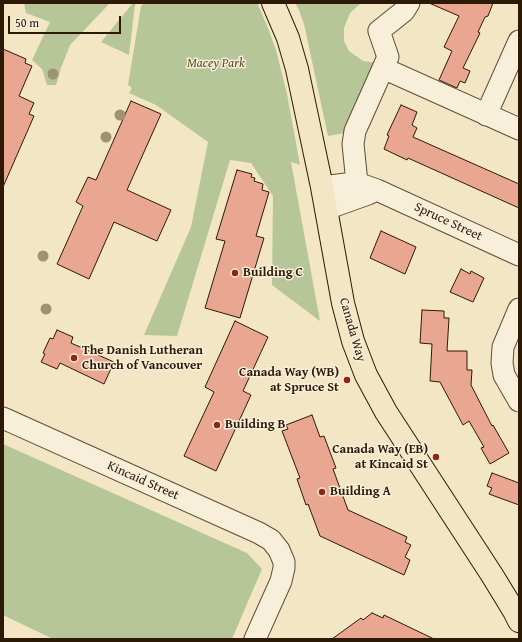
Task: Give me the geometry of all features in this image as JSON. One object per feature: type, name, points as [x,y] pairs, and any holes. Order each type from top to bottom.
[{"type":"main road","name":"Canada Way","points":[[273,3],[288,38],[297,69],[322,187],[343,303],[353,341],[366,375],[386,412],[492,575],[514,610],[519,621]]},
{"type":"street","points":[[358,184],[353,144],[355,131],[388,57],[379,31],[404,12],[409,3]]},
{"type":"street","points":[[486,114],[519,41]]},
{"type":"street","points":[[383,68],[519,130]]},
{"type":"street","name":"Spruce Street","points":[[322,187],[358,184],[377,190],[519,255]]},
{"type":"street","points":[[326,209],[377,190]]},
{"type":"street","points":[[519,310],[503,347],[502,364],[504,375],[519,401]]},
{"type":"street","name":"Kincaid Street","points":[[3,418],[259,533],[271,540],[279,550],[284,562],[284,568],[283,574],[255,639]]},
{"type":"green space","points":[[24,3],[110,3],[70,45],[56,85],[47,85],[42,69],[32,60],[50,22],[26,13]]},
{"type":"green space","points":[[133,3],[137,3],[135,5],[129,55],[101,42]]},
{"type":"green space","name":"Macey Park","points":[[145,3],[257,3],[276,50],[287,94],[300,165],[291,162],[320,321],[272,285],[273,196],[251,163],[230,160],[177,336],[144,335],[191,227],[208,142],[156,105],[129,93],[132,88],[128,85],[141,6]]},
{"type":"green space","points":[[295,3],[361,3],[350,13],[344,28],[344,41],[349,51],[363,61],[377,63],[344,133],[328,136],[304,24]]},
{"type":"green space","points":[[3,444],[247,553],[262,569],[232,639],[53,639],[3,615]]},
{"type":"building","points":[[429,3],[493,3],[488,16],[485,17],[478,32],[480,33],[463,68],[470,71],[465,83],[460,81],[457,88],[439,80],[452,51],[444,47],[459,16]]},
{"type":"building","points":[[3,49],[26,59],[25,63],[32,66],[19,96],[34,103],[29,114],[34,116],[3,187]]},
{"type":"building","points":[[131,101],[161,114],[127,190],[171,210],[157,241],[114,222],[89,279],[57,264],[83,206],[76,202],[88,177],[96,180]]},
{"type":"building","points":[[401,105],[417,112],[412,125],[417,128],[413,137],[519,184],[519,208],[408,158],[407,160],[384,149],[389,136],[387,135]]},
{"type":"building","name":"Building C","points":[[237,170],[252,174],[251,177],[255,178],[254,181],[263,184],[262,190],[269,192],[256,236],[264,238],[240,318],[205,308],[225,241],[216,239]]},
{"type":"building","points":[[381,231],[416,247],[405,274],[370,258]]},
{"type":"building","points":[[461,269],[470,274],[471,271],[484,278],[473,302],[450,292]]},
{"type":"building","points":[[422,310],[444,311],[444,318],[449,318],[447,351],[467,351],[467,370],[472,370],[471,385],[492,426],[493,425],[509,453],[490,464],[481,448],[484,447],[469,421],[463,425],[440,382],[430,381],[432,344],[420,343]]},
{"type":"building","name":"Building B","points":[[235,321],[268,337],[243,391],[251,395],[216,471],[184,456],[214,392],[205,387]]},
{"type":"building","name":"The Danish Lutheran Church of Vancouver","points":[[57,330],[73,337],[71,343],[114,362],[104,384],[60,363],[57,369],[41,362],[45,354],[43,353],[50,338],[53,339]]},
{"type":"building","name":"Building A","points":[[312,415],[320,437],[324,436],[336,468],[333,469],[348,510],[407,537],[405,542],[411,545],[405,557],[410,560],[404,575],[320,536],[308,504],[306,505],[297,479],[300,478],[282,431],[288,429],[286,425]]},
{"type":"building","points":[[492,473],[519,483],[519,505],[489,494],[492,488],[487,486]]},
{"type":"building","points":[[372,613],[383,618],[384,615],[434,639],[332,639],[361,618],[363,620]]},
{"type":"place","name":"Building C","points":[[235,273]]},
{"type":"place","name":"The Danish Lutheran Church of Vancouver","points":[[74,358]]},
{"type":"place","name":"Canada Way (WB) at Spruce St","points":[[347,380]]},
{"type":"place","name":"Building B","points":[[217,425]]},
{"type":"place","name":"Canada Way (EB) at Kincaid St","points":[[436,457]]},
{"type":"place","name":"Building A","points":[[322,492]]}]
